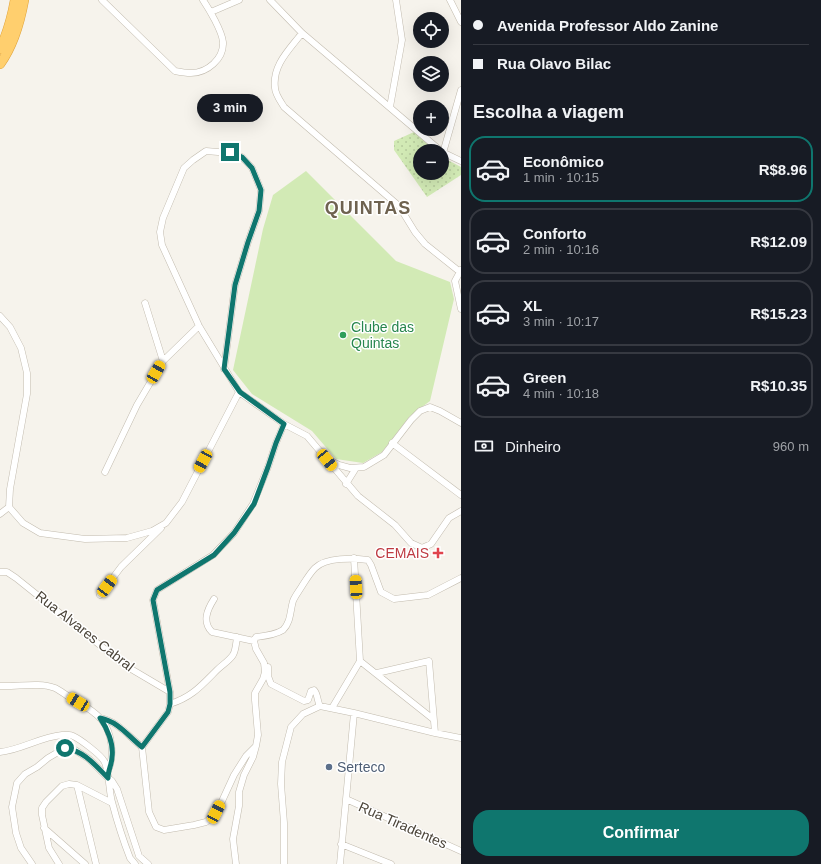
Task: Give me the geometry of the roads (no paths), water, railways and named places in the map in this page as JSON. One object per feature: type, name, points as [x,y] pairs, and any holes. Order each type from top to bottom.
[{"type":"highway","points":[[0,49],[9,25],[15,0]]},
{"type":"highway","points":[[0,64],[13,39],[22,12],[24,0]]},
{"type":"street","points":[[102,0],[176,71],[192,73],[204,71],[219,58],[222,49],[223,41],[211,12],[203,0]]},
{"type":"street","points":[[211,12],[239,0]]},
{"type":"street","points":[[270,0],[302,33],[433,144]]},
{"type":"street","points":[[390,107],[402,40],[396,0]]},
{"type":"street","points":[[450,0],[461,22]]},
{"type":"street","points":[[302,33],[280,61],[275,73],[274,89],[284,107],[399,206],[415,232],[425,244],[460,271],[455,281],[461,309]]},
{"type":"street","points":[[444,144],[461,90]]},
{"type":"street","points":[[224,369],[235,285],[259,211],[261,190],[252,168],[242,157],[230,152],[206,151],[184,168],[163,218],[160,232],[162,244],[199,326],[224,369],[240,392],[284,424],[307,436],[346,484],[358,496],[395,525],[411,543],[422,548],[431,544],[448,518],[461,511]]},
{"type":"street","points":[[449,155],[461,161]]},
{"type":"street","points":[[145,303],[163,361]]},
{"type":"street","points":[[0,316],[10,327],[21,348],[27,373],[27,394],[10,489],[9,508],[23,523],[40,533],[85,539],[127,538],[152,531],[166,523]]},
{"type":"street","points":[[105,472],[137,405],[163,361],[199,326]]},
{"type":"street","points":[[100,595],[121,567],[166,523],[182,502],[240,392]]},
{"type":"street","points":[[327,460],[350,468],[364,467],[384,455],[411,420],[420,411],[430,407],[461,423]]},
{"type":"street","points":[[142,747],[168,712],[170,704],[170,692],[153,600],[157,590],[214,555],[234,533],[254,504],[284,424]]},
{"type":"street","points":[[392,443],[461,495]]},
{"type":"street","points":[[346,484],[356,468]]},
{"type":"street","points":[[0,514],[9,508]]},
{"type":"street","points":[[332,708],[360,661],[354,558]]},
{"type":"street","points":[[254,641],[256,638],[276,634],[284,629],[289,622],[293,601],[304,582],[315,568],[322,563],[354,558],[368,560],[381,592],[394,599],[428,595],[461,578]]},
{"type":"street","name":"Rua Alvares Cabral","points":[[0,572],[7,572],[16,578],[126,666],[170,692]]},
{"type":"street","points":[[214,599],[207,610],[206,619],[208,628],[212,632],[254,641]]},
{"type":"street","points":[[170,704],[180,701],[197,691],[233,655],[237,637]]},
{"type":"street","points":[[254,641],[256,649],[263,661],[268,665],[268,676],[271,684],[304,701],[308,700],[311,691],[314,690],[320,706]]},
{"type":"street","points":[[236,864],[233,839],[239,806],[239,792],[244,775],[256,746],[258,735],[255,693],[263,679],[263,661]]},
{"type":"street","points":[[360,661],[433,719]]},
{"type":"street","points":[[376,673],[429,661],[435,733]]},
{"type":"street","points":[[0,686],[33,685],[54,688],[90,709],[105,724],[113,756],[108,771],[112,803],[130,858],[135,864]]},
{"type":"street","points":[[284,864],[284,823],[281,784],[282,762],[291,728],[303,714],[320,706],[354,712],[435,733],[461,738]]},
{"type":"street","points":[[340,864],[354,712]]},
{"type":"street","points":[[100,718],[110,720],[119,726],[142,747],[149,812],[156,827],[164,830],[194,826],[206,822],[216,812],[246,756],[256,746]]},
{"type":"street","points":[[0,752],[16,749],[27,744],[56,736],[72,735],[82,741],[104,760],[108,771]]},
{"type":"street","points":[[32,864],[21,848],[16,833],[12,807],[17,783],[25,774],[65,748],[75,750],[89,759],[112,781],[117,789],[138,856],[148,864]]},
{"type":"street","points":[[59,864],[49,848],[44,828],[42,808],[46,802],[62,786],[69,784],[77,785],[112,803]]},
{"type":"street","points":[[77,785],[96,864]]},
{"type":"street","name":"Rua Tiradentes","points":[[346,799],[461,851]]},
{"type":"street","points":[[44,828],[85,864]]},
{"type":"street","points":[[341,844],[391,864]]},
{"type":"place","name":"Clube das Quintas","points":[[343,335]]},
{"type":"place","name":"CEMAIS","points":[[438,553]]},
{"type":"place","name":"Serteco","points":[[329,767]]},
{"type":"district","name":"QUINTAS","points":[[368,208]]}]
